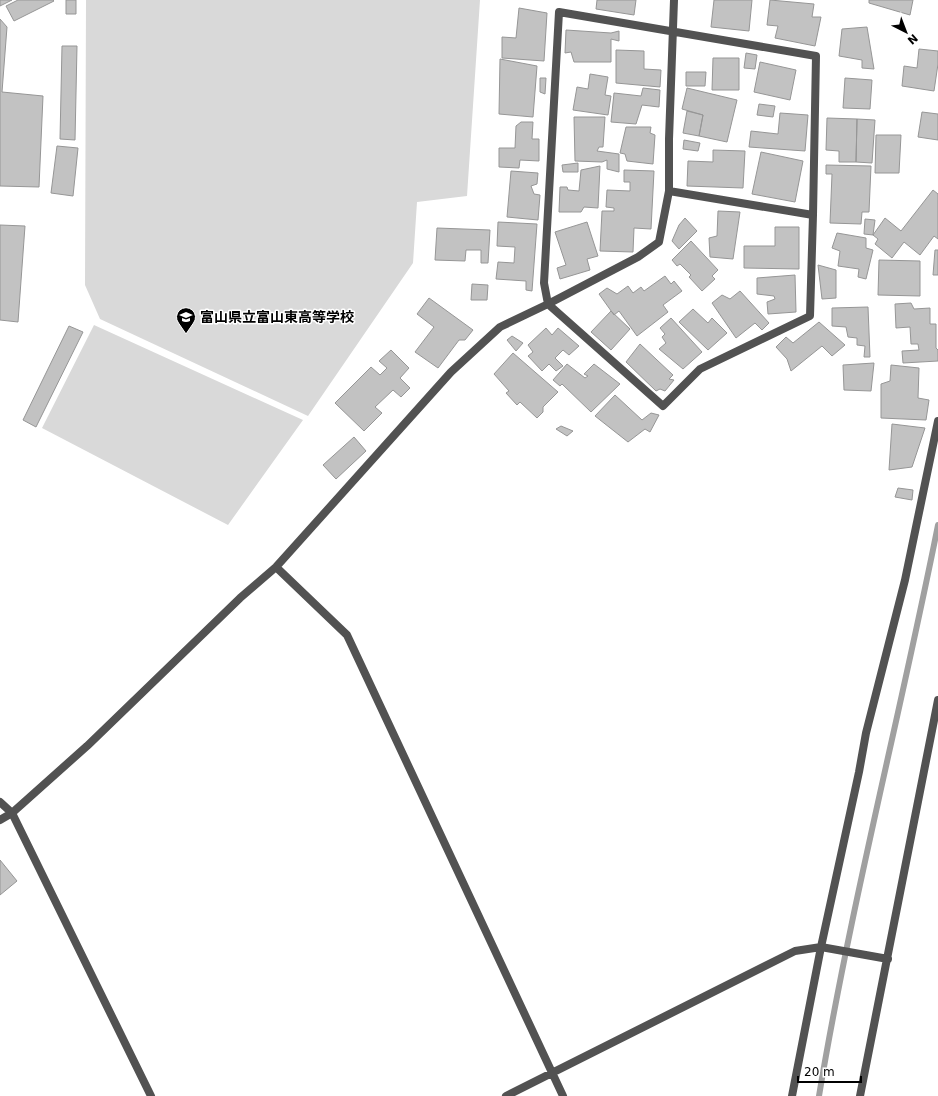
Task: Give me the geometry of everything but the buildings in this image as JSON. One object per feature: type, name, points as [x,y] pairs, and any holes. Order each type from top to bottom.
[{"type":"street","points":[[0,820],[12,813],[87,746],[240,598],[276,567],[451,372],[500,327],[548,304],[638,257],[659,242],[669,191],[669,139],[674,0]]},
{"type":"street","points":[[559,12],[816,56],[814,215],[810,316],[700,369],[663,406],[548,304],[544,283],[559,12]]},
{"type":"street","points":[[669,191],[814,215]]},
{"type":"street","points":[[792,1096],[821,947],[866,733],[905,580],[938,421]]},
{"type":"street","points":[[276,567],[347,635],[563,1096]]},
{"type":"street","points":[[860,1096],[938,700]]},
{"type":"street","points":[[0,802],[12,813],[151,1096]]},
{"type":"street","points":[[506,1096],[795,951],[821,947],[888,959]]},
{"type":"shaded area","name":"富山県立富山東高等学校","points":[[86,0],[480,0],[467,196],[417,202],[413,263],[308,416],[100,319],[85,285]]},
{"type":"shaded area","points":[[94,325],[303,420],[228,525],[42,428]]},
{"type":"waterway","points":[[819,1096],[861,881],[938,525]]},
{"type":"place","name":"富山県立富山東高等学校","points":[[186,334]]}]
